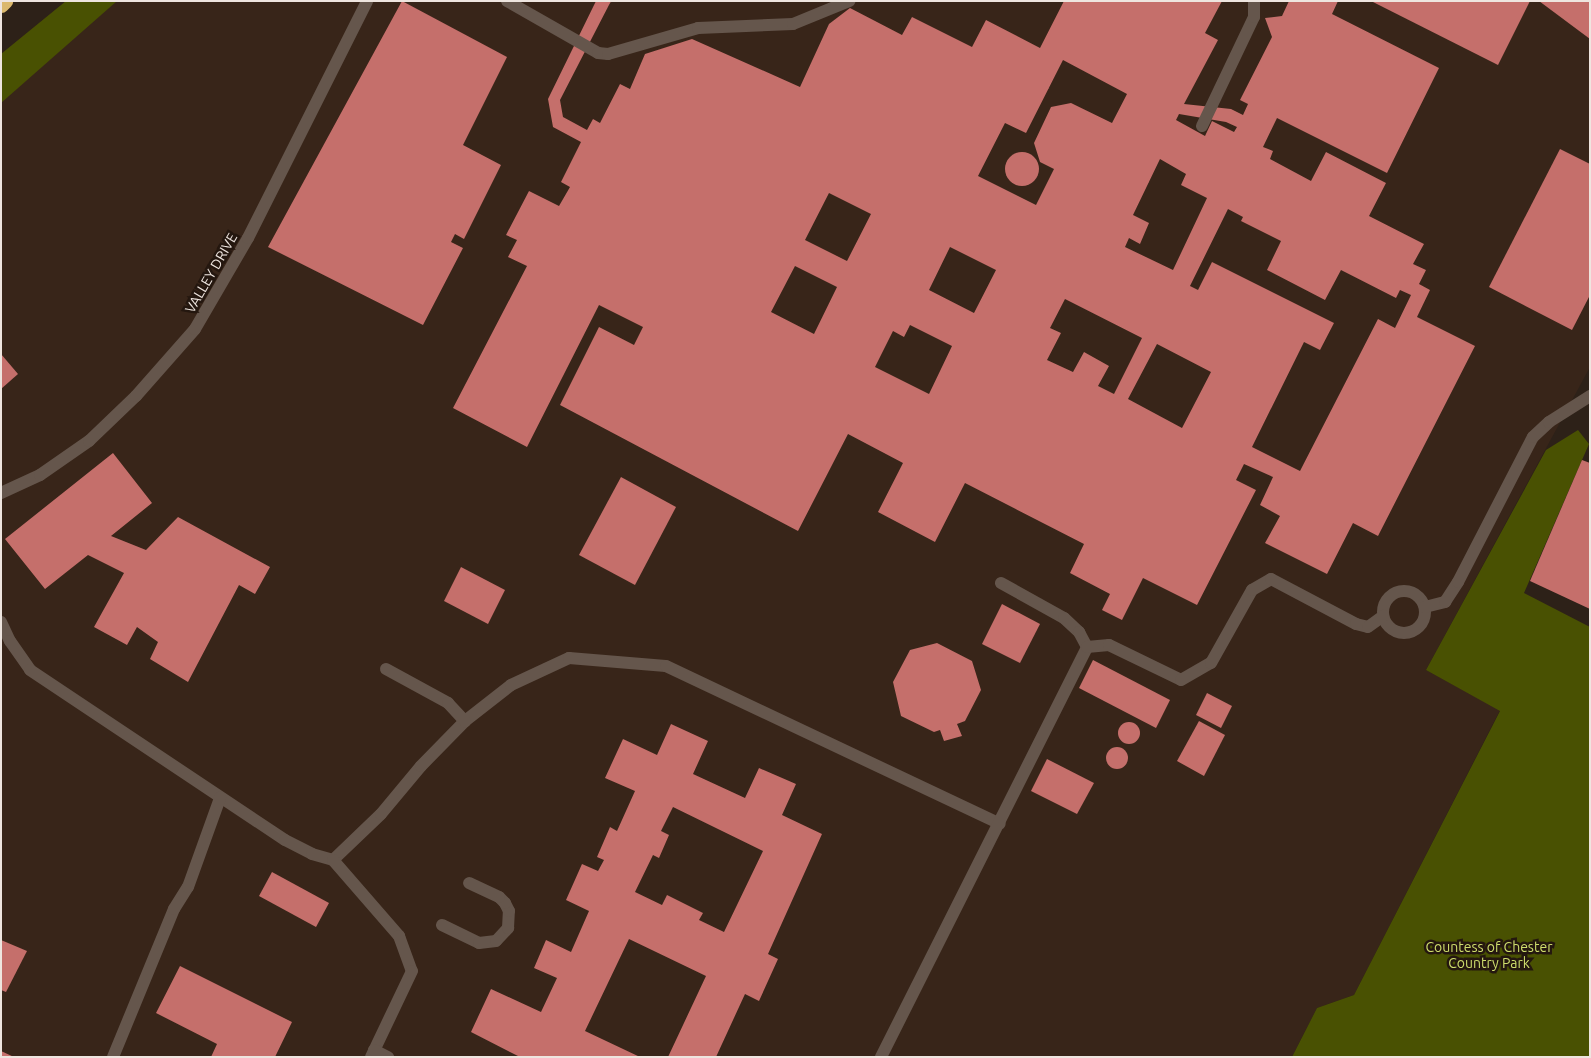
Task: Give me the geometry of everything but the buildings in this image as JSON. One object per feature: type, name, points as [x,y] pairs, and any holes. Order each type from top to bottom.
[{"type":"highway","points":[[1,4],[5,1]]},
{"type":"street","name":"VALLEY DRIVE","points":[[1,493],[40,475],[89,440],[136,396],[195,329],[248,238],[367,1]]},
{"type":"street","points":[[507,1],[598,53],[608,54],[698,28],[794,24],[822,6],[849,1]]},
{"type":"street","points":[[1202,126],[1254,17],[1254,1]]},
{"type":"street","points":[[1425,607],[1444,602],[1458,582],[1533,437],[1549,422],[1590,396]]},
{"type":"street","points":[[1087,647],[1110,644],[1181,680],[1211,663],[1252,590],[1270,579],[1356,624],[1368,627],[1383,616]]},
{"type":"street","points":[[1001,583],[1064,618],[1079,632],[1087,647]]},
{"type":"street","points":[[1400,591],[1415,594],[1425,607],[1423,622],[1409,633],[1391,630],[1383,616],[1385,601],[1400,591]]},
{"type":"street","points":[[1,622],[10,641],[30,670],[220,798],[312,854],[333,860],[399,936],[412,971],[372,1053],[388,1057]]},
{"type":"street","points":[[881,1057],[1000,824],[1087,647]]},
{"type":"street","points":[[333,860],[381,814],[421,766],[465,721],[511,685],[569,658],[666,666],[1000,824]]},
{"type":"street","points":[[386,669],[448,703],[465,721]]},
{"type":"street","points":[[114,1057],[174,908],[188,888],[220,798]]},
{"type":"street","points":[[442,926],[479,943],[496,941],[508,928],[509,911],[506,903],[499,897],[469,883]]},
{"type":"shaded area","points":[[66,1],[1590,1],[1590,367],[1426,670],[1500,710],[1354,995],[1317,1008],[1292,1057],[1,1057],[1,54]]},
{"type":"green space","points":[[66,1],[117,1],[1,103],[1,54]]},
{"type":"green space","name":"Countess of Chester Country Park","points":[[1578,430],[1589,444],[1524,593],[1590,627],[1590,1057],[1292,1057],[1317,1008],[1354,995],[1500,711],[1426,670],[1546,450]]}]
